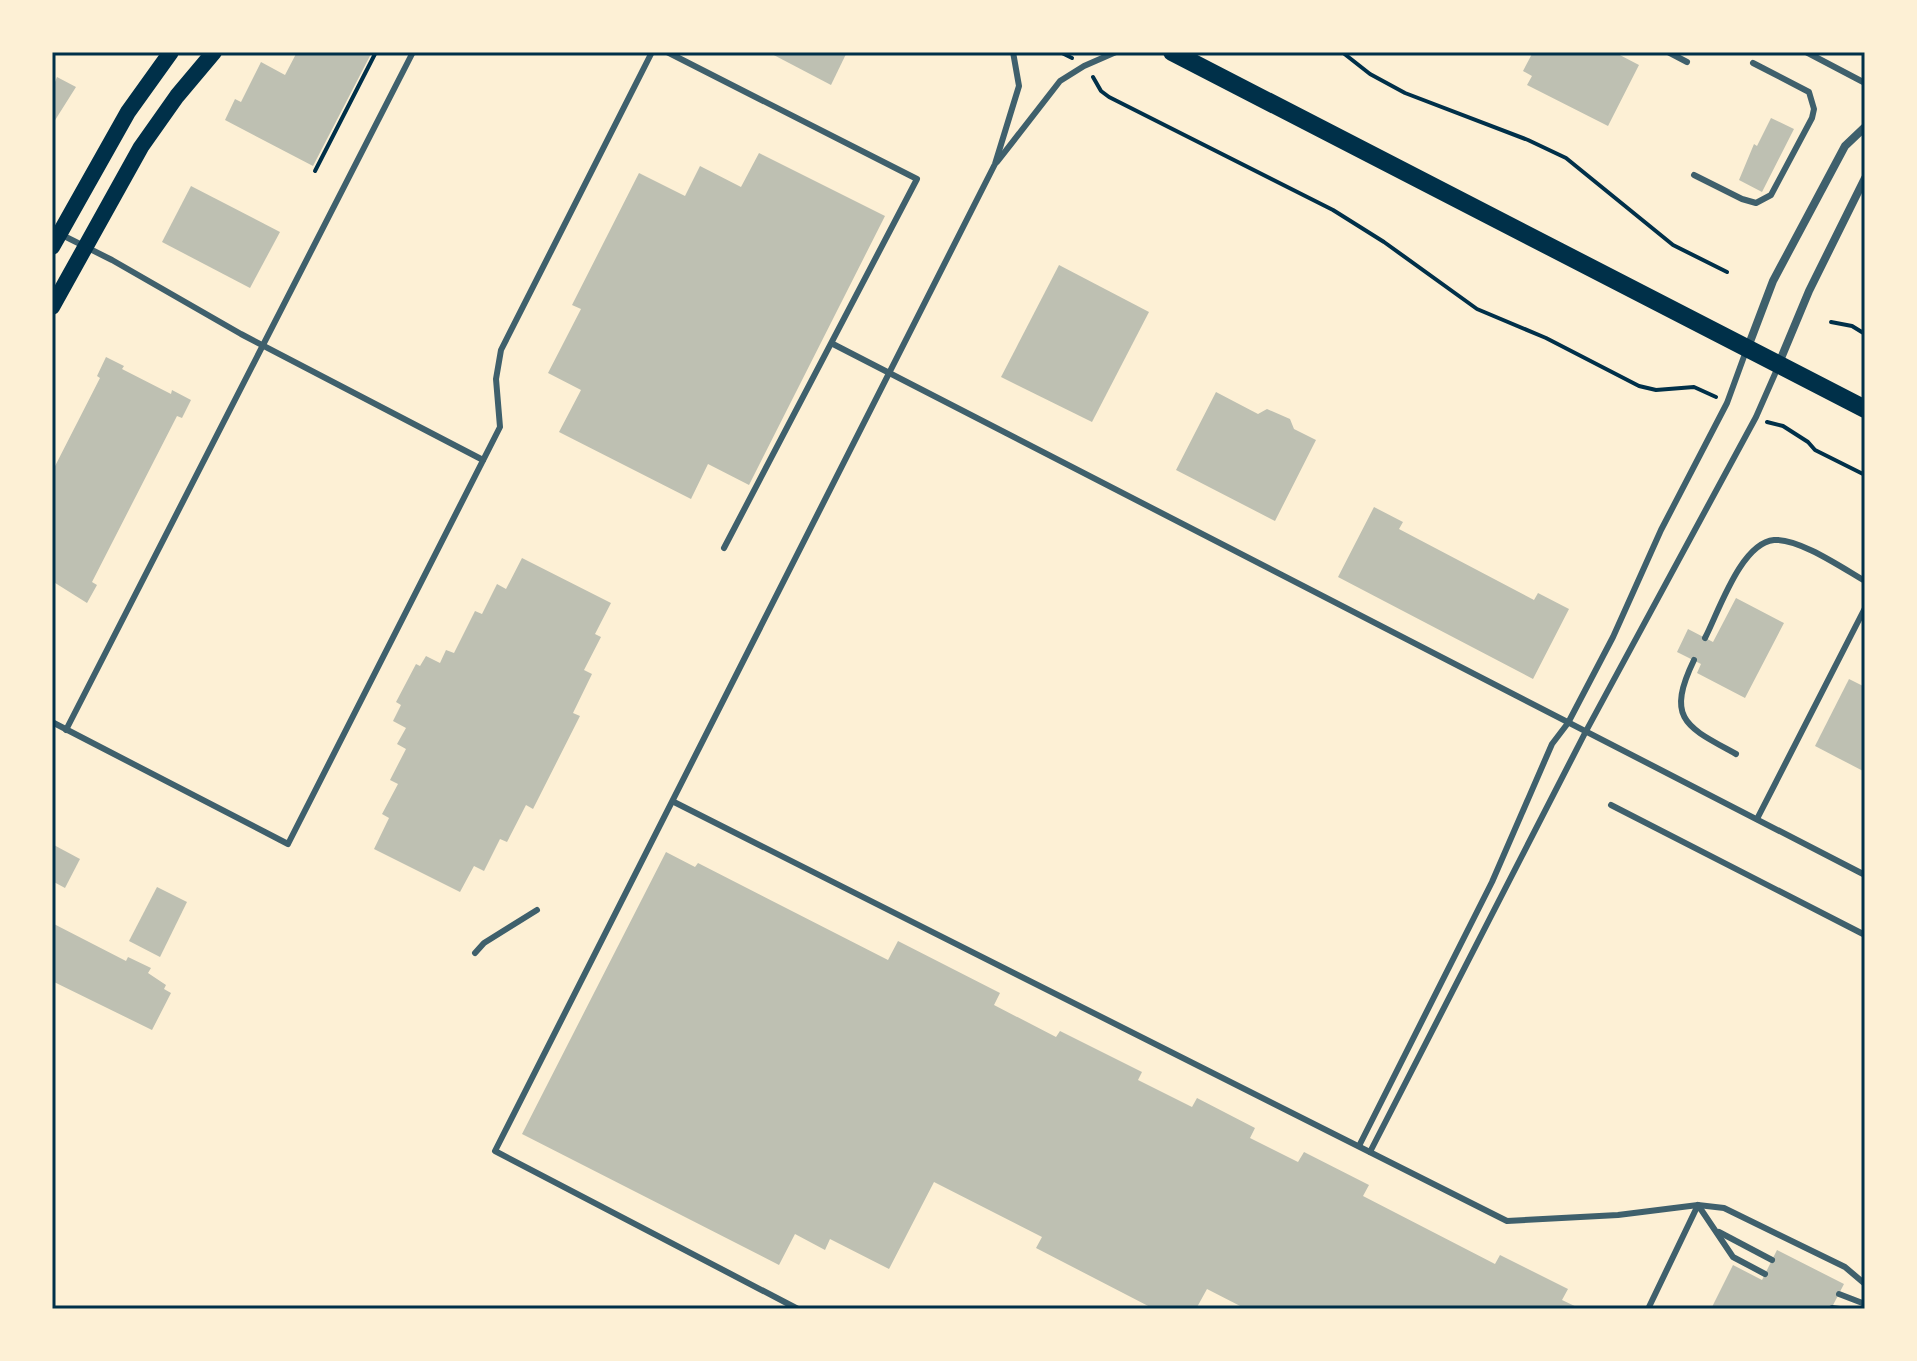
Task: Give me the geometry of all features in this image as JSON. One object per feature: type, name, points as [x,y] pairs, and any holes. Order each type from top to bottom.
[{"type":"main road","points":[[54,237],[128,112],[171,52]]},
{"type":"main road","points":[[52,307],[159,120],[214,52]]},
{"type":"main road","points":[[1172,52],[1865,409]]},
{"type":"street","points":[[1747,348],[1773,281],[1845,146],[1865,127]]},
{"type":"street","points":[[1779,364],[1809,291],[1865,178]]},
{"type":"lane","points":[[66,730],[413,52]]},
{"type":"lane","points":[[52,722],[288,844],[500,427],[496,379],[501,350],[652,52]]},
{"type":"lane","points":[[667,52],[917,179],[724,548]]},
{"type":"lane","points":[[798,1309],[495,1151],[995,164],[1019,86],[1013,52]]},
{"type":"lane","points":[[995,164],[1060,81],[1116,52]]},
{"type":"lane","points":[[1668,52],[1687,62]]},
{"type":"lane","points":[[1806,52],[1865,83]]},
{"type":"lane","points":[[1694,175],[1756,203],[1771,195],[1812,118],[1814,109],[1809,92],[1753,63]]},
{"type":"lane","points":[[54,237],[87,246],[262,345],[483,460]]},
{"type":"lane","points":[[833,344],[1865,875]]},
{"type":"lane","points":[[1359,1146],[1492,882],[1552,744],[1568,723],[1613,637],[1661,530],[1727,403],[1747,348]]},
{"type":"lane","points":[[1370,1152],[1585,733],[1756,417],[1779,364]]},
{"type":"lane","points":[[1705,638],[1743,560],[1759,545],[1776,540],[1796,544],[1865,581]]},
{"type":"lane","points":[[1757,819],[1865,608]]},
{"type":"lane","points":[[1694,660],[1683,682],[1681,702],[1685,721],[1693,730],[1736,754]]},
{"type":"lane","points":[[674,802],[1507,1221],[1618,1215],[1698,1205],[1724,1208],[1845,1267],[1865,1284]]},
{"type":"lane","points":[[1611,805],[1865,935]]},
{"type":"lane","points":[[475,953],[484,943],[537,910]]},
{"type":"lane","points":[[1698,1205],[1733,1257],[1765,1274]]},
{"type":"lane","points":[[1648,1309],[1698,1205]]},
{"type":"lane","points":[[1715,1229],[1772,1260]]},
{"type":"lane","points":[[1839,1294],[1865,1304]]},
{"type":"path","points":[[315,171],[376,52]]},
{"type":"path","points":[[1060,52],[1084,66],[1101,91],[1109,97],[1333,210],[1384,242],[1477,309],[1546,338],[1639,386],[1656,390],[1694,387],[1727,403]]},
{"type":"path","points":[[1342,52],[1370,74],[1405,93],[1528,140],[1566,158],[1673,245],[1727,272]]},
{"type":"path","points":[[1831,322],[1852,326],[1865,334]]},
{"type":"path","points":[[1756,417],[1769,424],[1783,426],[1815,450],[1865,475]]},
{"type":"building","points":[[297,52],[372,52],[313,166],[225,120],[235,99],[241,102],[261,62],[285,75]]},
{"type":"building","points":[[768,52],[847,52],[831,85]]},
{"type":"building","points":[[1533,52],[1614,52],[1639,65],[1608,126],[1527,85],[1532,76],[1523,71]]},
{"type":"building","points":[[57,77],[76,87],[52,125],[52,80],[55,82]]},
{"type":"building","points":[[1771,118],[1794,129],[1762,192],[1739,180],[1754,144],[1757,146]]},
{"type":"building","points":[[759,153],[885,216],[749,485],[708,464],[691,499],[559,432],[581,390],[548,373],[581,309],[572,305],[639,173],[685,196],[700,166],[741,187]]},
{"type":"building","points":[[191,186],[280,232],[250,288],[162,242]]},
{"type":"building","points":[[1059,265],[1149,312],[1092,422],[1001,377]]},
{"type":"building","points":[[106,357],[124,366],[122,369],[171,394],[172,390],[191,400],[182,418],[177,416],[92,582],[97,585],[87,603],[52,581],[52,472],[100,378],[97,376]]},
{"type":"building","points":[[1216,392],[1258,414],[1267,409],[1290,419],[1294,429],[1316,440],[1275,521],[1176,470]]},
{"type":"building","points":[[1374,507],[1403,522],[1399,529],[1534,600],[1538,593],[1569,609],[1533,679],[1338,577]]},
{"type":"building","points":[[522,558],[611,603],[595,634],[601,637],[584,670],[592,674],[573,713],[580,716],[533,809],[526,805],[507,842],[500,839],[484,871],[474,866],[460,892],[374,849],[389,818],[382,814],[398,784],[390,780],[406,749],[397,744],[406,728],[393,721],[401,705],[396,702],[416,664],[420,666],[426,656],[440,663],[446,650],[454,653],[475,611],[482,614],[497,584],[506,589]]},
{"type":"building","points":[[1736,598],[1784,623],[1745,698],[1697,673],[1701,664],[1677,652],[1688,629],[1713,642]]},
{"type":"building","points":[[1849,679],[1865,687],[1865,772],[1815,746]]},
{"type":"building","points":[[52,844],[80,859],[65,888],[52,881]]},
{"type":"building","points":[[666,852],[695,867],[698,863],[888,960],[898,941],[1000,993],[994,1005],[1056,1037],[1060,1031],[1142,1072],[1138,1080],[1192,1107],[1197,1098],[1255,1128],[1250,1138],[1298,1162],[1304,1152],[1369,1185],[1363,1196],[1495,1264],[1500,1255],[1568,1289],[1562,1300],[1581,1309],[1246,1309],[1207,1289],[1196,1309],[1154,1309],[1036,1248],[1042,1237],[934,1182],[889,1269],[830,1239],[825,1250],[795,1234],[779,1265],[522,1134]]},
{"type":"building","points":[[157,887],[187,902],[160,957],[129,941]]},
{"type":"building","points":[[52,923],[126,961],[128,957],[151,968],[148,973],[166,985],[164,989],[171,993],[152,1030],[52,981]]},
{"type":"building","points":[[1777,1250],[1844,1284],[1831,1309],[1711,1309],[1733,1265],[1762,1280]]}]
